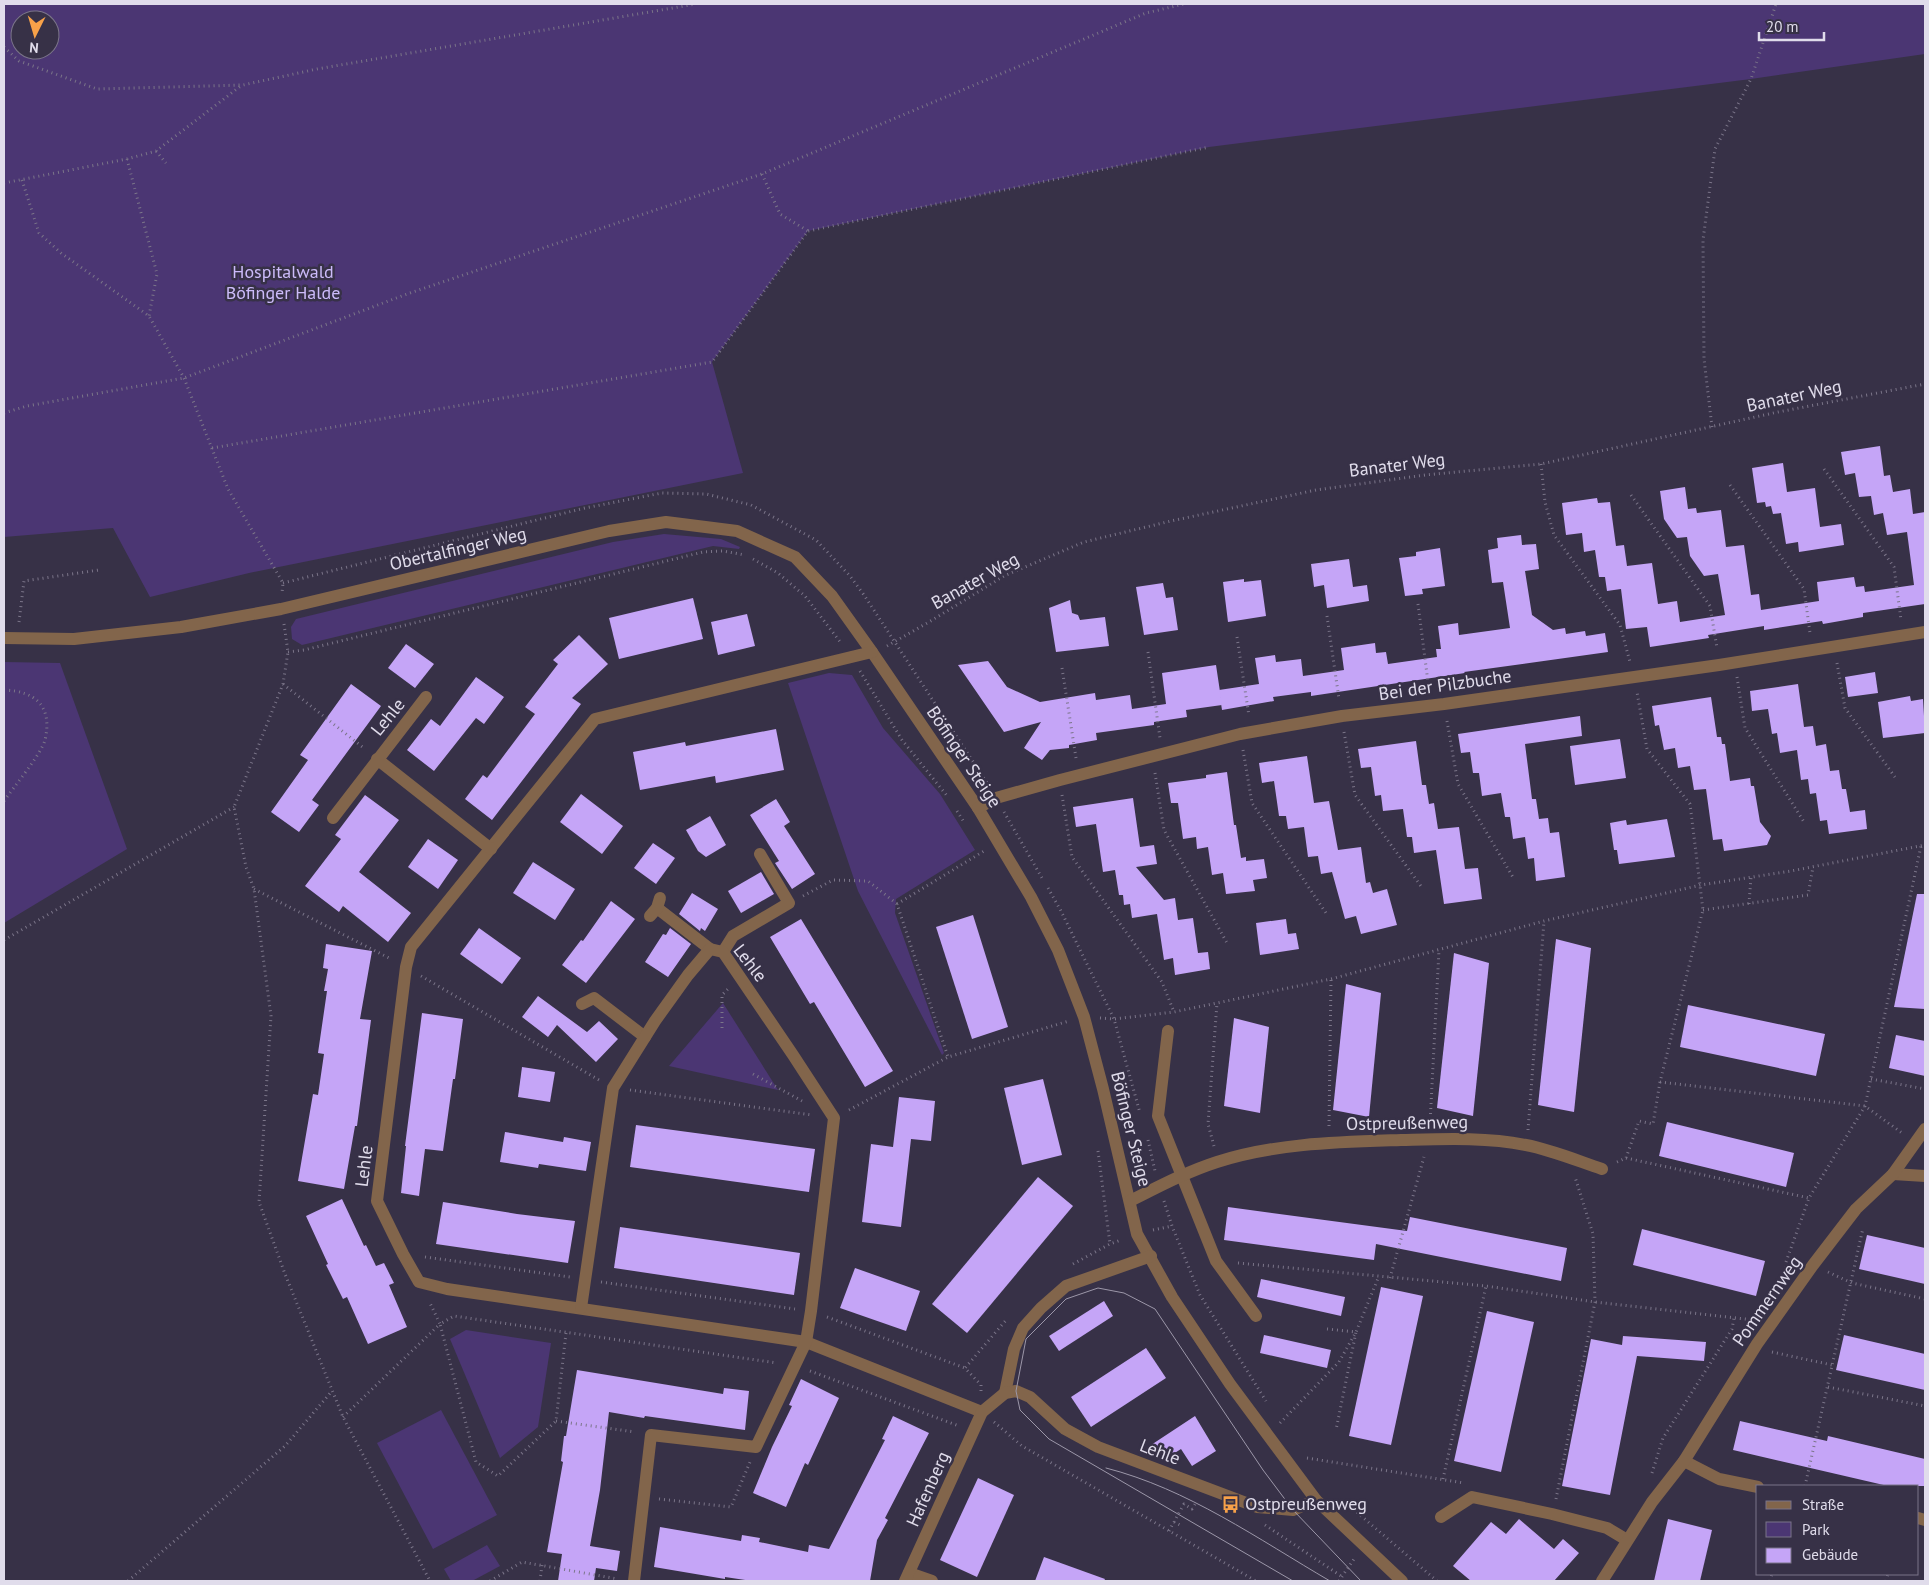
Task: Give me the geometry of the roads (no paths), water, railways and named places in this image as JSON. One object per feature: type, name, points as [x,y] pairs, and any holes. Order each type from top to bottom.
[{"type":"street","name":"Obertalfinger Weg","points":[[4,638],[74,639],[181,627],[281,609],[609,531],[666,522],[737,531],[795,558],[832,596],[872,652]]},
{"type":"street","name":"Bei der Pilzbuche","points":[[978,808],[996,798],[1060,780],[1246,733],[1342,716],[1431,706],[1719,665],[1925,632]]},
{"type":"street","name":"Lehle","points":[[806,1342],[834,1118],[741,976],[723,952],[710,949],[688,975],[612,1088],[581,1308],[447,1289],[419,1282],[377,1201],[406,967],[411,947],[596,719],[872,652]]},
{"type":"street","name":"Böfinger Steige","points":[[872,652],[978,808],[1031,897],[1058,950],[1084,1018],[1137,1234],[1151,1256],[1172,1297],[1230,1384],[1316,1500],[1402,1581]]},
{"type":"street","name":"Lehle","points":[[333,818],[426,697]]},
{"type":"street","name":"Lehle","points":[[377,759],[491,849]]},
{"type":"street","points":[[723,952],[733,936],[789,903],[760,854]]},
{"type":"street","points":[[656,907],[710,949]]},
{"type":"street","points":[[582,1004],[594,998],[646,1037]]},
{"type":"street","points":[[1168,1031],[1158,1116],[1216,1261],[1256,1316]]},
{"type":"street","name":"Pommernweg","points":[[1602,1581],[1652,1502],[1684,1461],[1757,1344],[1813,1265],[1864,1200],[1894,1174],[1925,1129]]},
{"type":"street","name":"Ostpreußenweg","points":[[1130,1201],[1182,1175],[1218,1162],[1267,1151],[1329,1142],[1429,1139],[1480,1140],[1527,1145],[1602,1169]]},
{"type":"street","points":[[1894,1174],[1925,1176]]},
{"type":"street","points":[[581,1308],[806,1342],[982,1412],[1005,1393],[1014,1349],[1023,1328],[1041,1308],[1066,1286],[1151,1256]]},
{"type":"street","points":[[629,1580],[644,1497],[651,1435],[756,1448],[806,1342]]},
{"type":"street","name":"Lehle","points":[[1005,1393],[1016,1391],[1030,1397],[1065,1429],[1098,1447],[1257,1507],[1292,1510],[1316,1500]]},
{"type":"street","name":"Hafenberg","points":[[907,1577],[982,1412]]},
{"type":"street","points":[[1684,1461],[1719,1479],[1756,1488]]},
{"type":"street","points":[[1441,1518],[1472,1497],[1607,1528],[1627,1540]]},
{"type":"street","points":[[907,1577],[932,1581]]},
{"type":"tram line","points":[[1293,1581],[1049,1439],[1020,1410],[1016,1391],[1026,1339],[1066,1299],[1098,1288],[1124,1293],[1155,1309],[1263,1470],[1293,1510],[1361,1581]]},
{"type":"tram line","points":[[1106,1468],[1136,1477],[1194,1502],[1249,1532],[1330,1581]]},
{"type":"place","name":"Ostpreußenweg","points":[[1231,1504]]},
{"type":"park label","name":"Hospitalwald Böfinger Halde","points":[[283,282]]}]
